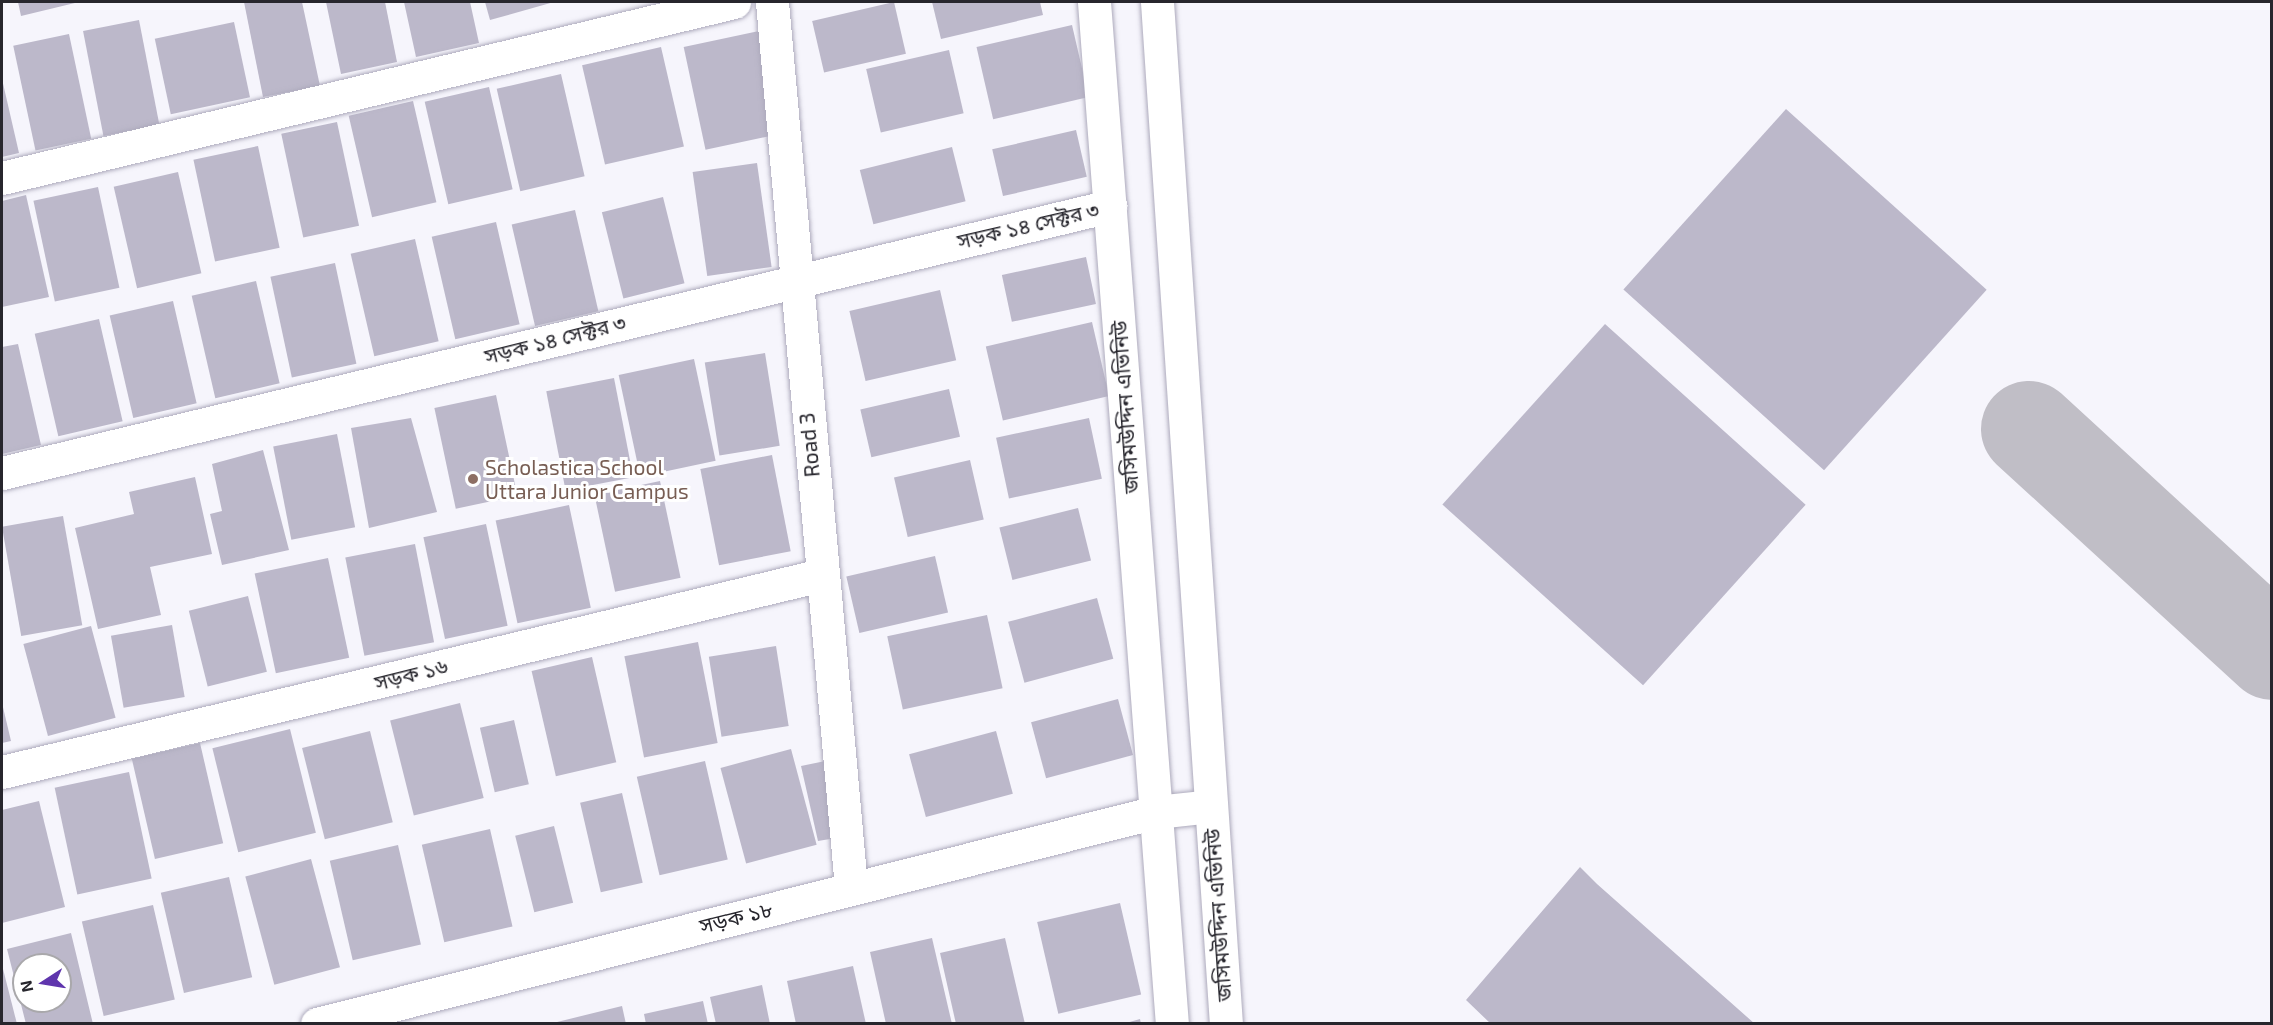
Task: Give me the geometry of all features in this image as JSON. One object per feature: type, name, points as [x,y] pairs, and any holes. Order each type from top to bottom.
[{"type":"street","points":[[2,178],[734,2]]},
{"type":"street","name":"Road 3","points":[[772,2],[794,281],[851,888]]},
{"type":"street","name":"জসিমউদ্দিন এভিনিউ","points":[[1094,2],[1172,1023]]},
{"type":"street","name":"জসিমউদ্দিন এভিনিউ","points":[[1157,2],[1226,1023]]},
{"type":"street","name":"সড়ক ১৪ সেক্টর ৩","points":[[2,473],[1110,206]]},
{"type":"street","name":"সড়ক ১৬","points":[[2,772],[821,575]]},
{"type":"street","name":"জসিমউদ্দিন এভিনিউ","points":[[1156,812],[1211,806]]},
{"type":"street","name":"সড়ক ১৮","points":[[317,1023],[1156,812]]},
{"type":"building","points":[[18,2],[79,2],[21,16]]},
{"type":"building","points":[[244,2],[302,2],[320,86],[263,97]]},
{"type":"building","points":[[326,2],[385,2],[397,62],[341,74]]},
{"type":"building","points":[[404,2],[470,2],[479,43],[416,57]]},
{"type":"building","points":[[485,2],[554,2],[490,20]]},
{"type":"building","points":[[894,2],[906,54],[824,73],[812,21]]},
{"type":"building","points":[[932,2],[1040,2],[1043,15],[941,39]]},
{"type":"building","points":[[139,20],[159,125],[103,136],[83,31]]},
{"type":"building","points":[[234,22],[250,97],[171,114],[155,39]]},
{"type":"building","points":[[1072,25],[1089,97],[993,119],[977,47]]},
{"type":"building","points":[[759,31],[781,134],[706,150],[684,47]]},
{"type":"building","points":[[69,34],[91,139],[35,151],[13,46]]},
{"type":"building","points":[[661,47],[684,146],[605,165],[582,65]]},
{"type":"building","points":[[949,50],[964,113],[881,132],[866,69]]},
{"type":"building","points":[[561,74],[585,176],[520,191],[497,89]]},
{"type":"building","points":[[2,79],[19,153],[2,157]]},
{"type":"building","points":[[489,87],[513,189],[448,204],[425,102]]},
{"type":"building","points":[[413,101],[436,202],[372,217],[349,116]]},
{"type":"building","points":[[1786,109],[1987,290],[1824,470],[1623,290]]},
{"type":"building","points":[[337,122],[359,226],[303,238],[281,134]]},
{"type":"building","points":[[1076,130],[1087,177],[1003,196],[992,149]]},
{"type":"building","points":[[258,146],[280,248],[215,261],[193,160]]},
{"type":"building","points":[[952,147],[966,201],[873,224],[860,170]]},
{"type":"building","points":[[757,163],[772,267],[707,276],[693,172]]},
{"type":"building","points":[[178,172],[201,273],[137,288],[114,187]]},
{"type":"building","points":[[98,187],[119,288],[55,301],[33,201]]},
{"type":"building","points":[[26,195],[49,297],[2,307],[2,201]]},
{"type":"building","points":[[663,197],[685,283],[623,299],[602,212]]},
{"type":"building","points":[[575,210],[598,311],[535,326],[512,225]]},
{"type":"building","points":[[496,222],[520,324],[455,339],[432,237]]},
{"type":"building","points":[[415,239],[439,341],[374,356],[351,254]]},
{"type":"building","points":[[1086,257],[1096,304],[1012,322],[1002,275]]},
{"type":"building","points":[[335,263],[356,364],[292,377],[270,277]]},
{"type":"building","points":[[256,281],[280,383],[215,398],[192,296]]},
{"type":"building","points":[[940,290],[956,360],[866,381],[849,311]]},
{"type":"building","points":[[173,301],[197,403],[133,418],[110,316]]},
{"type":"building","points":[[99,319],[123,421],[58,436],[35,334]]},
{"type":"building","points":[[1092,322],[1109,396],[1003,421],[986,347]]},
{"type":"building","points":[[1605,324],[1806,505],[1643,685],[1442,505]]},
{"type":"building","points":[[18,344],[41,445],[2,454],[2,347]]},
{"type":"building","points":[[765,353],[780,446],[719,455],[705,363]]},
{"type":"building","points":[[694,359],[716,461],[640,477],[619,375]]},
{"type":"building","points":[[614,378],[633,477],[566,490],[546,391]]},
{"type":"building","points":[[949,389],[960,437],[871,457],[860,409]]},
{"type":"building","points":[[496,395],[517,496],[456,509],[434,408]]},
{"type":"building","points":[[411,418],[437,512],[369,528],[351,428]]},
{"type":"building","points":[[1089,418],[1102,479],[1009,498],[996,438]]},
{"type":"building","points":[[337,434],[355,527],[291,540],[273,446]]},
{"type":"building","points":[[263,450],[289,550],[222,565],[210,514],[222,511],[212,464]]},
{"type":"building","points":[[772,455],[791,551],[719,565],[700,469]]},
{"type":"building","points":[[970,460],[984,519],[908,537],[894,478]]},
{"type":"building","points":[[195,477],[212,554],[150,567],[161,615],[98,629],[75,528],[134,514],[129,492]]},
{"type":"building","points":[[660,481],[681,578],[615,592],[594,495]]},
{"type":"building","points":[[569,505],[591,608],[517,623],[496,521]]},
{"type":"building","points":[[1078,508],[1091,560],[1012,580],[999,528]]},
{"type":"building","points":[[63,516],[82,625],[21,636],[2,527]]},
{"type":"building","points":[[486,524],[508,626],[445,639],[423,537]]},
{"type":"building","points":[[415,544],[434,642],[364,656],[345,558]]},
{"type":"building","points":[[935,556],[948,613],[859,633],[846,576]]},
{"type":"building","points":[[328,558],[349,658],[276,673],[255,574]]},
{"type":"building","points":[[248,596],[267,672],[208,686],[189,611]]},
{"type":"building","points":[[1097,598],[1113,659],[1024,683],[1008,622]]},
{"type":"building","points":[[987,615],[1003,688],[903,710],[887,636]]},
{"type":"building","points":[[172,625],[185,697],[124,708],[111,636]]},
{"type":"building","points":[[91,626],[116,718],[48,736],[23,644]]},
{"type":"building","points":[[698,642],[718,743],[644,757],[624,656]]},
{"type":"building","points":[[776,646],[789,726],[722,737],[709,657]]},
{"type":"building","points":[[592,657],[616,762],[556,776],[532,671]]},
{"type":"building","points":[[1118,699],[1133,755],[1046,778],[1031,722]]},
{"type":"building","points":[[2,703],[11,741],[2,743]]},
{"type":"building","points":[[460,703],[484,798],[414,816],[390,720]]},
{"type":"building","points":[[514,720],[529,784],[495,792],[480,728]]},
{"type":"building","points":[[290,729],[316,833],[238,852],[212,748]]},
{"type":"building","points":[[370,731],[393,822],[325,839],[302,748]]},
{"type":"building","points":[[996,731],[1013,794],[926,817],[909,754]]},
{"type":"building","points":[[200,743],[223,843],[155,859],[132,759]]},
{"type":"building","points":[[791,749],[817,845],[746,864],[720,768]]},
{"type":"building","points":[[835,759],[842,837],[818,841],[801,766]]},
{"type":"building","points":[[705,761],[728,859],[660,875],[637,777]]},
{"type":"building","points":[[129,772],[152,879],[77,894],[55,788]]},
{"type":"building","points":[[622,793],[643,883],[601,892],[580,803]]},
{"type":"building","points":[[39,801],[65,907],[2,923],[2,810]]},
{"type":"building","points":[[554,826],[573,903],[534,912],[515,836]]},
{"type":"building","points":[[490,829],[512,926],[444,942],[422,845]]},
{"type":"building","points":[[398,845],[421,944],[353,960],[330,861]]},
{"type":"building","points":[[311,859],[340,967],[274,985],[245,877]]},
{"type":"building","points":[[1580,867],[1755,1024],[1491,1024],[1466,1000]]},
{"type":"building","points":[[229,877],[252,977],[184,993],[161,893]]},
{"type":"building","points":[[1120,903],[1141,995],[1058,1014],[1037,922]]},
{"type":"building","points":[[153,905],[175,1000],[104,1016],[82,921]]},
{"type":"building","points":[[71,933],[93,1024],[26,1024],[23,1013],[72,1013],[72,953],[12,953],[12,969],[7,949]]},
{"type":"building","points":[[932,938],[952,1024],[886,1024],[870,952]]},
{"type":"building","points":[[1005,938],[1025,1024],[956,1024],[940,953]]},
{"type":"building","points":[[2,965],[12,1013],[14,1013],[17,1024],[2,1024]]},
{"type":"building","points":[[853,966],[866,1024],[796,1024],[787,981]]},
{"type":"building","points":[[762,985],[770,1024],[716,1024],[710,997]]},
{"type":"building","points":[[703,1001],[708,1024],[646,1024],[644,1014]]},
{"type":"building","points":[[622,1006],[626,1024],[553,1024],[553,1023]]},
{"type":"building","points":[[1140,1019],[1141,1024],[1126,1024],[1126,1023]]},
{"type":"taxiway","points":[[2029,429],[2272,652]]},
{"type":"place","name":"Scholastica School Uttara Junior Campus","points":[[473,479]]}]
